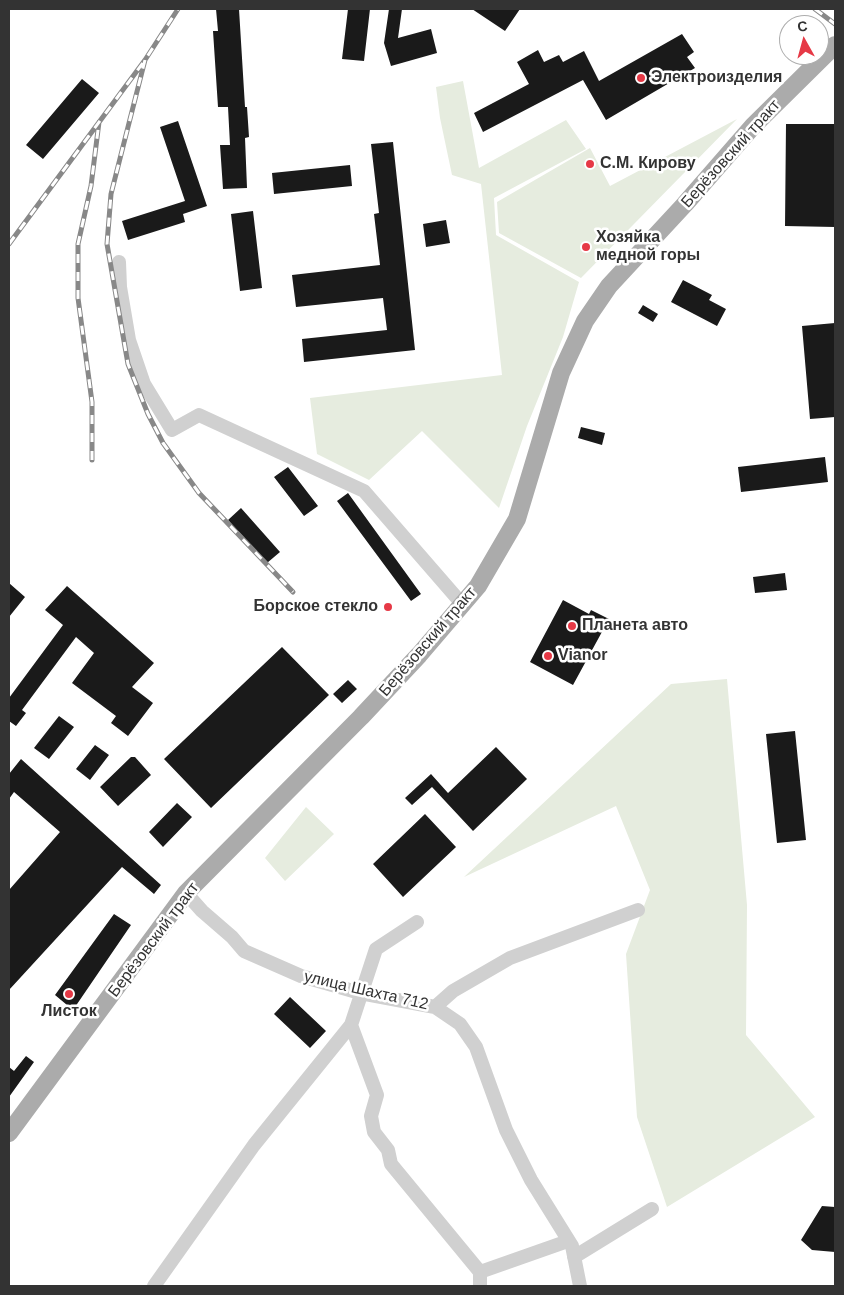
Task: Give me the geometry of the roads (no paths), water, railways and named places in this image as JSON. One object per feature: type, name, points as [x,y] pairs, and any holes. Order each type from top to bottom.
[{"type":"main road","name":"Берёзовский тракт","points":[[9,1133],[186,893],[368,710],[419,656],[478,586],[517,519],[562,373],[585,321],[609,286],[685,204],[753,126],[835,44]]},
{"type":"street","points":[[119,262],[120,287],[129,340],[144,384],[172,430],[199,415],[364,490],[463,605]]},
{"type":"street","name":"улица Шахта 712","points":[[186,893],[244,951],[301,976],[360,993],[435,1007],[460,1024],[476,1047],[506,1130],[531,1180],[554,1214],[572,1246],[580,1286]]},
{"type":"street","points":[[435,1007],[453,991],[510,958],[638,910]]},
{"type":"street","points":[[154,1286],[254,1145],[351,1025],[376,949],[418,922]]},
{"type":"street","points":[[351,1025],[377,1095],[372,1116],[374,1132],[388,1150],[392,1164],[480,1272],[480,1286]]},
{"type":"street","points":[[574,1257],[652,1210]]},
{"type":"street","points":[[480,1272],[568,1240]]},
{"type":"railway","points":[[9,244],[145,60],[178,9]]},
{"type":"railway","points":[[815,9],[835,24]]},
{"type":"railway","points":[[145,60],[111,194],[107,244],[128,364],[148,414],[163,443],[199,493],[293,592]]},
{"type":"railway","points":[[92,460],[92,402],[78,298],[78,244],[91,186],[99,122]]},
{"type":"place","name":"Электроизделия","points":[[641,78]]},
{"type":"place","name":"С.М. Кирову","points":[[590,164]]},
{"type":"place","name":"Хозяйка медной горы","points":[[586,247]]},
{"type":"place","name":"Борское стекло","points":[[388,607]]},
{"type":"place","name":"Планета авто","points":[[572,626]]},
{"type":"place","name":"Vianor","points":[[548,656]]},
{"type":"place","name":"Листок","points":[[69,994]]}]
